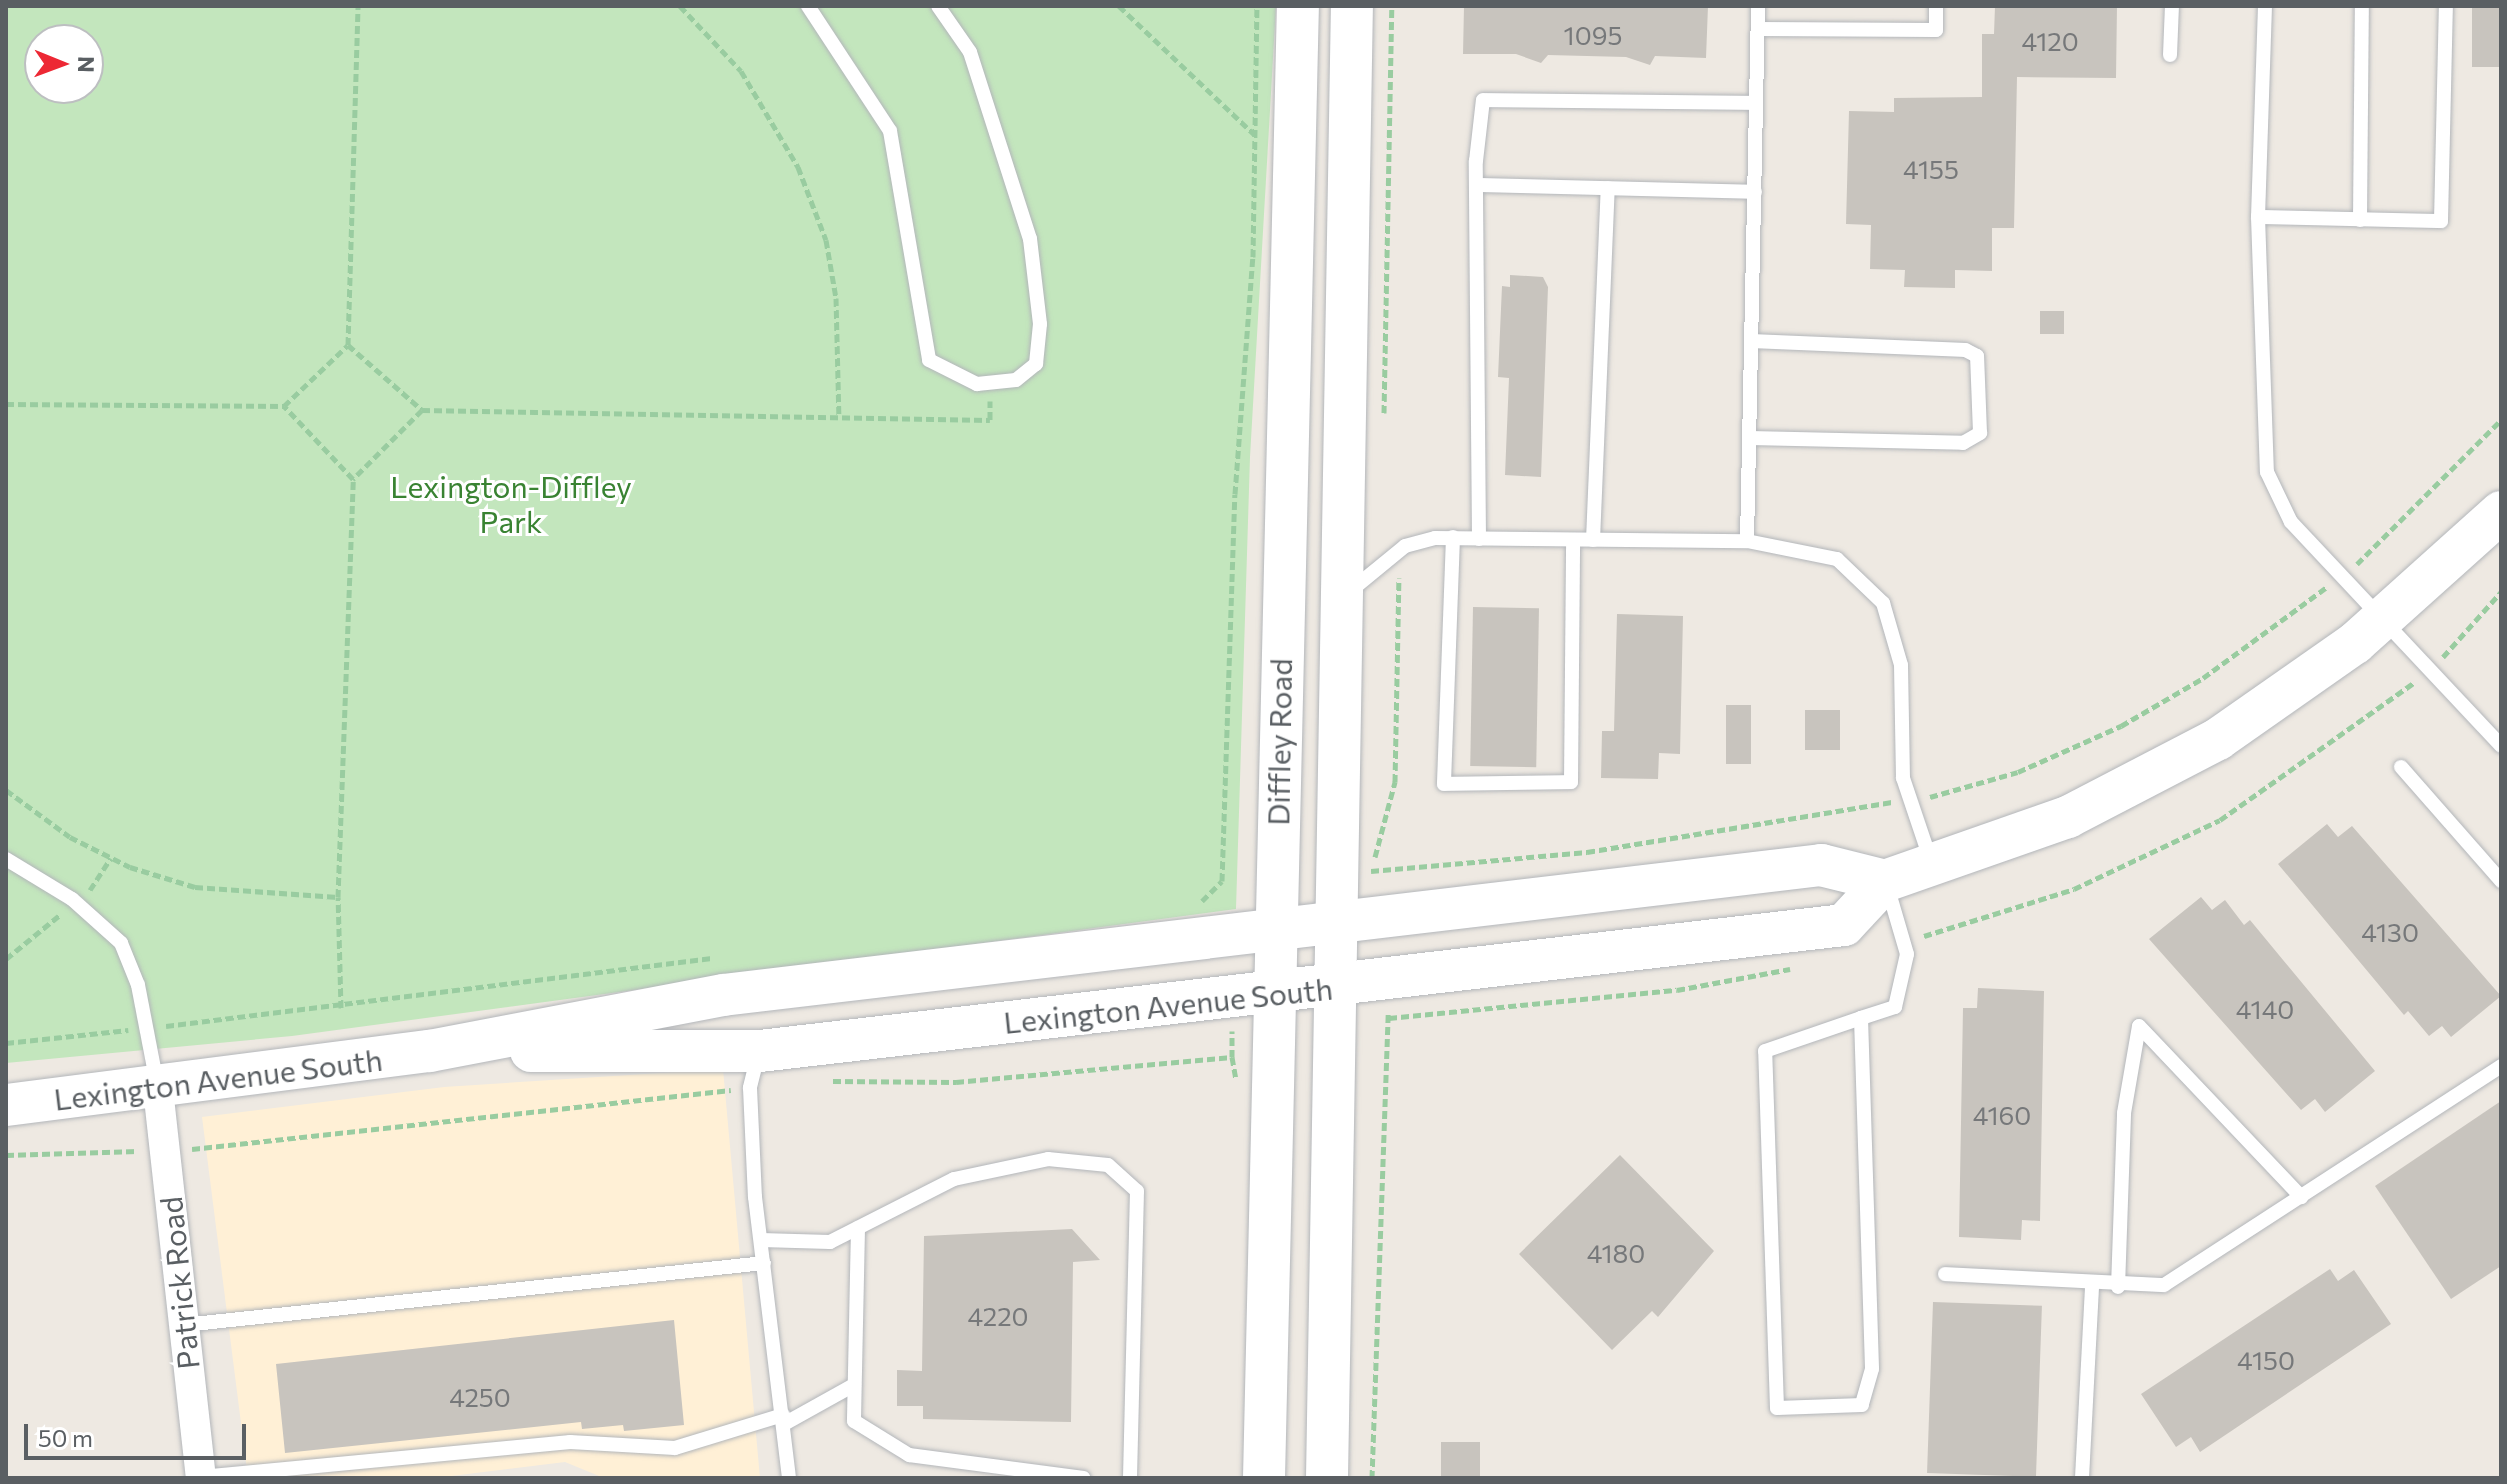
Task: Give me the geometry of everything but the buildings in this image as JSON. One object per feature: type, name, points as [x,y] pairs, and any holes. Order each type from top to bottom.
[{"type":"street","name":"Diffley Road","points":[[1264,1478],[1298,6]]},
{"type":"street","name":"Diffley Road","points":[[1327,1478],[1337,988],[1357,922],[1346,594],[1352,6]]},
{"type":"street","name":"Lexington Avenue South","points":[[6,1105],[158,1089],[430,1051],[723,995],[1821,865],[1885,881],[1933,868],[2068,817],[2218,739],[2384,618],[2501,512]]},
{"type":"street","name":"Lexington Avenue South","points":[[430,1051],[755,1069],[1273,995],[1844,925],[1885,881]]},
{"type":"street","name":"Patrick Road","points":[[158,1089],[201,1478]]},
{"type":"lane","points":[[808,6],[890,131],[929,360],[948,376],[991,383],[1016,380],[1036,364],[1040,324],[1030,239],[970,52],[938,6]]},
{"type":"lane","points":[[1747,541],[1758,6]]},
{"type":"lane","points":[[1758,29],[1936,30],[1936,6]]},
{"type":"lane","points":[[2170,55],[2172,6]]},
{"type":"lane","points":[[2265,6],[2258,217],[2267,472],[2291,522],[2501,746]]},
{"type":"lane","points":[[2360,220],[2362,6]]},
{"type":"lane","points":[[2258,217],[2441,221],[2446,6]]},
{"type":"lane","points":[[1479,539],[1477,185],[1483,100],[1756,103]]},
{"type":"lane","points":[[1477,185],[1755,192]]},
{"type":"lane","points":[[1593,540],[1608,188]]},
{"type":"lane","points":[[1750,438],[1963,443],[1980,433],[1977,356],[1965,350],[1752,341]]},
{"type":"lane","points":[[1346,594],[1405,546],[1453,537],[1747,541],[1837,559],[1883,603],[1901,665],[1910,800],[1933,868]]},
{"type":"lane","points":[[1453,537],[1444,784],[1571,782],[1573,540]]},
{"type":"lane","points":[[2401,767],[2499,874]]},
{"type":"lane","points":[[6,859],[72,899],[121,943],[158,1089]]},
{"type":"lane","points":[[1861,1018],[1872,1369],[1862,1405],[1777,1408],[1765,1051],[1861,1018],[1895,1007],[1907,954],[1885,881]]},
{"type":"lane","points":[[2118,1287],[2124,1113],[2139,1026],[2301,1197]]},
{"type":"lane","points":[[1945,1274],[2118,1287],[2164,1285],[2501,1066]]},
{"type":"lane","points":[[755,1069],[761,1240],[789,1478]]},
{"type":"lane","points":[[761,1240],[830,1242],[954,1179],[1048,1159],[1108,1165],[1137,1191],[1130,1478]]},
{"type":"lane","points":[[858,1228],[854,1421],[909,1455],[1083,1478]]},
{"type":"lane","points":[[184,1325],[764,1263]]},
{"type":"lane","points":[[2082,1478],[2092,1285]]},
{"type":"lane","points":[[201,1478],[570,1442],[675,1448],[783,1419],[854,1385]]},
{"type":"path","points":[[6,404],[284,406],[348,345],[358,6]]},
{"type":"path","points":[[1119,6],[1255,135]]},
{"type":"path","points":[[1198,905],[1222,881],[1255,135],[1257,6]]},
{"type":"path","points":[[1384,423],[1392,6]]},
{"type":"path","points":[[684,7],[762,104],[826,240],[836,298],[839,417]]},
{"type":"path","points":[[348,345],[422,410],[990,420],[991,383]]},
{"type":"path","points":[[284,406],[353,479]]},
{"type":"path","points":[[341,1008],[338,897],[353,479],[422,410]]},
{"type":"path","points":[[1371,871],[1587,852],[1910,800],[2018,772],[2121,726],[2203,678],[2342,575],[2501,420]]},
{"type":"path","points":[[1357,922],[1395,782],[1400,571],[1392,557]]},
{"type":"path","points":[[6,790],[70,837],[130,867],[195,887],[338,897]]},
{"type":"path","points":[[6,1043],[341,1008],[718,958]]},
{"type":"path","points":[[1372,1478],[1389,1018],[1381,983]]},
{"type":"path","points":[[816,1081],[956,1082],[1223,1056]]},
{"type":"path","points":[[6,1155],[165,1151],[755,1069]]},
{"type":"shaded area","points":[[723,1069],[760,1478],[604,1478],[565,1462],[435,1478],[248,1478],[202,1117],[444,1087]]},
{"type":"green space","name":"Lexington-Diffley Park","points":[[6,6],[1276,6],[1250,457],[1236,909],[292,1036],[6,1063]]}]
